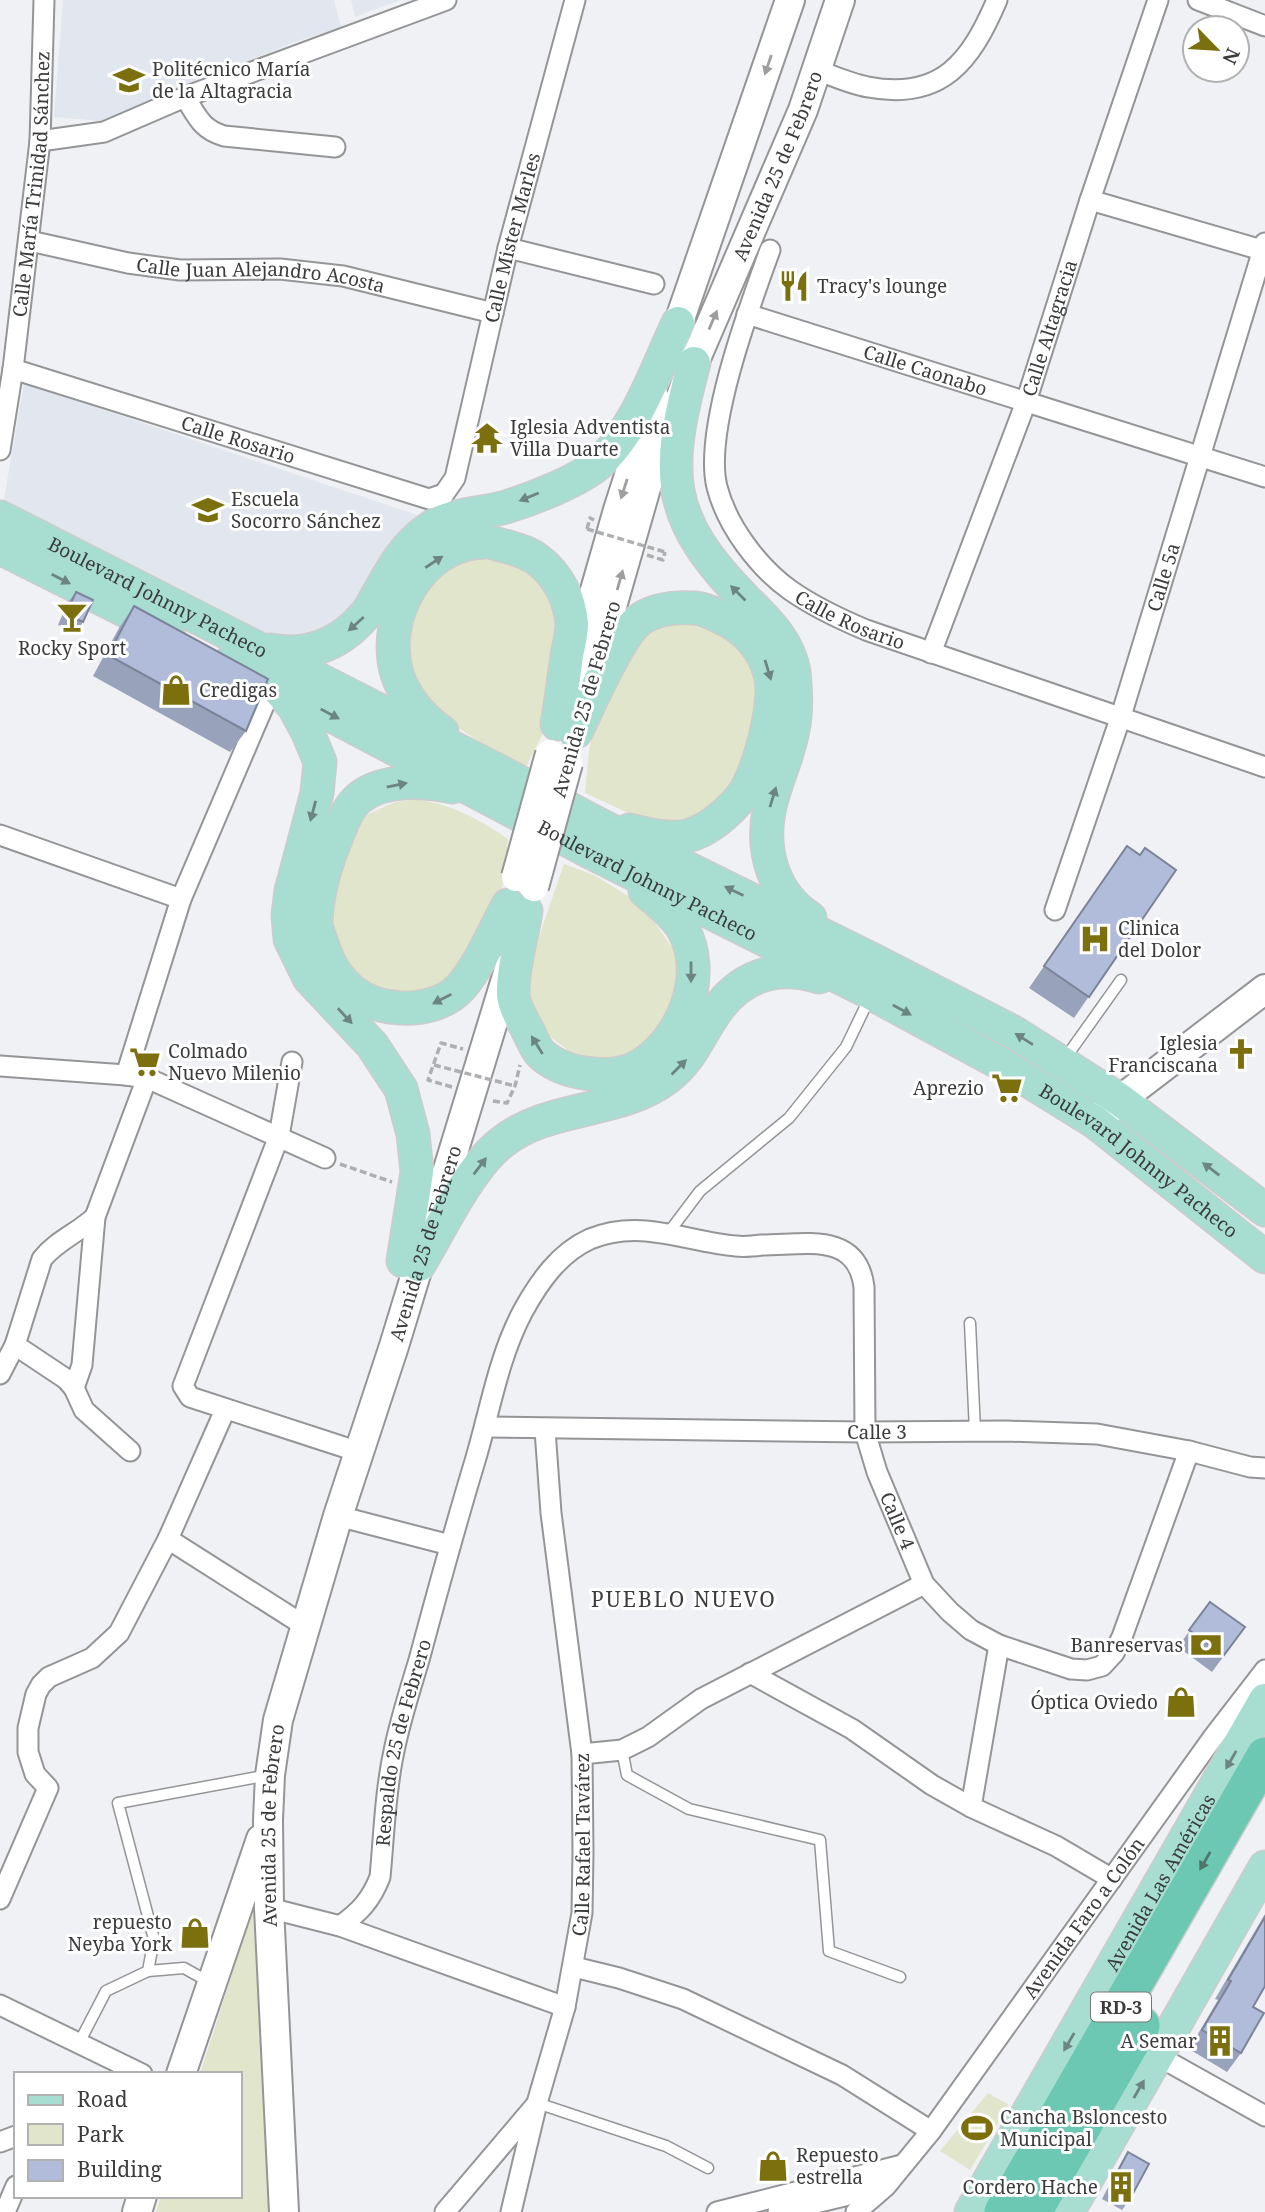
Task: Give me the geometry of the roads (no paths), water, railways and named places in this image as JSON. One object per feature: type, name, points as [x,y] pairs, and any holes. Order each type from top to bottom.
[{"type":"highway","name":"RD-3","points":[[1033,2212],[1252,1805],[1265,1758]]},
{"type":"highway","name":"RD-3","points":[[1003,2212],[1252,1805]]},
{"type":"main road","name":"Avenida 25 de Febrero","points":[[284,2212],[269,1908],[270,1775],[278,1720],[359,1452],[379,1343],[411,1263],[521,895],[567,728],[618,510],[678,323],[790,0]]},
{"type":"main road","name":"Avenida 25 de Febrero","points":[[567,728],[648,481],[694,363],[803,110],[840,0]]},
{"type":"main road","points":[[256,647],[296,652],[319,649],[338,640],[365,615],[401,554],[429,529],[445,520],[506,506],[578,478],[598,464],[626,431],[678,323]]},
{"type":"main road","points":[[694,363],[680,415],[674,458],[678,496],[685,522],[719,573],[778,632],[793,668],[796,708],[793,732],[769,810],[767,828],[772,874],[787,900],[797,910],[876,961]]},
{"type":"main road","name":"Boulevard Johnny Pacheco","points":[[0,517],[256,647],[489,782],[998,1062],[1095,1122],[1265,1257]]},
{"type":"main road","points":[[489,782],[415,708],[397,674],[393,638],[398,617],[411,585],[424,568],[459,546],[486,541],[528,552],[545,565],[564,590],[572,625],[567,728]]},
{"type":"main road","name":"Boulevard Johnny Pacheco","points":[[0,548],[273,684],[489,782]]},
{"type":"main road","points":[[567,728],[638,621],[658,612],[679,607],[703,609],[739,625],[762,653],[771,675],[773,696],[768,725],[753,775],[743,794],[718,820],[687,836],[594,838]]},
{"type":"main road","points":[[273,684],[294,707],[320,762],[317,793],[291,891],[289,939],[309,978],[372,1045],[401,1089],[413,1134],[417,1172],[411,1263]]},
{"type":"main road","points":[[489,782],[439,784],[412,781],[379,788],[359,798],[343,820],[323,872],[316,925],[327,957],[346,988],[382,1007],[416,1009],[442,1001],[460,988],[521,895]]},
{"type":"main road","points":[[521,895],[512,993],[539,1053],[568,1071],[604,1076],[640,1066],[671,1038],[690,999],[693,974],[691,949],[672,915],[594,838]]},
{"type":"main road","name":"Boulevard Johnny Pacheco","points":[[594,838],[876,961],[1016,1033],[1120,1100],[1265,1210]]},
{"type":"main road","name":"Avenida 25 de Febrero","points":[[462,1092],[465,1049],[521,895]]},
{"type":"main road","points":[[411,1263],[480,1163],[501,1142],[540,1119],[617,1102],[665,1080],[683,1065],[720,1006],[747,981],[776,971],[808,973],[867,991]]},
{"type":"main road","points":[[1095,1122],[1265,989]]},
{"type":"main road","name":"Avenida Las Américas","points":[[971,2212],[1265,1700]]},
{"type":"main road","points":[[182,2072],[268,1819]]},
{"type":"main road","points":[[1068,2212],[1265,1867]]},
{"type":"street","name":"Calle María Trinidad Sánchez","points":[[0,450],[7,366],[30,242],[40,141],[44,0]]},
{"type":"street","points":[[40,141],[104,132],[185,97],[446,0]]},
{"type":"street","name":"Calle Mister Marles","points":[[456,478],[508,248],[575,0]]},
{"type":"street","points":[[817,70],[866,87],[889,90],[938,82],[957,68],[972,50],[997,0]]},
{"type":"street","name":"Calle Altagracia","points":[[931,653],[1026,402],[1090,200],[1158,0]]},
{"type":"street","points":[[1198,0],[1265,26]]},
{"type":"street","points":[[185,97],[204,127],[211,133],[335,147]]},
{"type":"street","points":[[1090,200],[1264,248]]},
{"type":"street","name":"Calle Juan Alejandro Acosta","points":[[30,242],[128,263],[180,270],[280,269],[343,275],[493,313]]},
{"type":"street","points":[[508,248],[654,284]]},
{"type":"street","name":"Calle 5a","points":[[1055,911],[1121,716],[1264,248]]},
{"type":"street","name":"Calle Rosario","points":[[770,250],[747,314],[719,419],[714,454],[717,486],[729,518],[756,557],[789,589],[828,614],[931,653],[1265,767]]},
{"type":"street","name":"Calle Caonabo","points":[[747,314],[1265,477]]},
{"type":"street","name":"Calle Rosario","points":[[7,366],[429,499],[444,494],[456,478]]},
{"type":"street","points":[[126,1075],[181,899],[273,684]]},
{"type":"street","points":[[0,835],[181,899]]},
{"type":"street","points":[[292,1062],[279,1136],[183,1386],[190,1397],[359,1452]]},
{"type":"street","points":[[0,1066],[126,1075],[147,1079],[325,1158]]},
{"type":"street","points":[[74,1388],[82,1365],[94,1217],[147,1079]]},
{"type":"street","points":[[0,1374],[15,1345],[42,1259],[50,1249],[81,1230],[94,1217]]},
{"type":"street","name":"Respaldo 25 de Febrero","points":[[340,1926],[360,1912],[373,1895],[380,1877],[394,1750],[450,1545],[485,1427],[503,1354],[523,1311],[544,1277],[568,1252],[592,1238],[624,1231],[669,1232],[736,1246],[821,1244],[840,1248],[853,1256]]},
{"type":"street","name":"Calle 4","points":[[853,1256],[862,1269],[865,1432],[877,1472],[924,1584],[971,1630],[999,1645],[1071,1669],[1087,1670],[1102,1665],[1114,1653],[1122,1637],[1189,1451]]},
{"type":"street","points":[[15,1345],[66,1379],[74,1388],[84,1410],[130,1451]]},
{"type":"street","points":[[0,1899],[48,1788],[35,1774],[28,1752],[28,1728],[36,1694],[49,1677],[92,1658],[119,1633],[168,1539],[226,1410]]},
{"type":"street","name":"Calle 3","points":[[485,1427],[545,1430],[975,1431],[1097,1434],[1265,1468]]},
{"type":"street","name":"Calle Rafael Tavárez","points":[[511,2212],[537,2103],[565,2007],[582,1913],[582,1754],[551,1513],[545,1430]]},
{"type":"street","points":[[338,1516],[450,1545]]},
{"type":"street","points":[[168,1539],[305,1626]]},
{"type":"street","points":[[582,1754],[622,1750],[648,1737],[701,1699],[924,1584]]},
{"type":"street","points":[[971,1807],[999,1645]]},
{"type":"street","name":"Avenida Faro a Colón","points":[[856,2212],[886,2186],[931,2131],[1214,1736],[1265,1670]]},
{"type":"street","points":[[750,1674],[852,1730],[932,1785],[971,1807],[1056,1846],[1112,1879]]},
{"type":"street","points":[[269,1908],[340,1926],[565,2007]]},
{"type":"street","points":[[573,1967],[619,1978],[683,1999],[842,2075],[931,2131]]},
{"type":"street","points":[[0,2005],[138,2072]]},
{"type":"street","points":[[1158,2056],[1264,2114]]},
{"type":"street","points":[[445,2212],[537,2103]]},
{"type":"street","points":[[718,2212],[902,2165]]},
{"type":"street","points":[[778,2212],[886,2186]]},
{"type":"street","points":[[5,2212],[14,2191]]},
{"type":"lane","points":[[1062,1063],[1121,980]]},
{"type":"lane","points":[[669,1232],[700,1191],[789,1118],[846,1047],[867,991]]},
{"type":"lane","points":[[970,1323],[975,1431]]},
{"type":"lane","points":[[622,1750],[627,1774],[687,1808],[818,1839],[821,1842],[829,1951],[901,1977]]},
{"type":"lane","points":[[148,1971],[154,1939],[118,1803],[270,1775]]},
{"type":"lane","points":[[79,2043],[106,1991],[148,1971],[184,1968],[211,1983]]},
{"type":"lane","points":[[537,2103],[666,2146],[708,2168]]},
{"type":"place","name":"Politécnico María de la Altagracia","points":[[129,80]]},
{"type":"place","name":"Tracy's lounge","points":[[794,286]]},
{"type":"place","name":"Iglesia Adventista Villa Duarte","points":[[487,438]]},
{"type":"place","name":"Escuela Socorro Sánchez","points":[[208,510]]},
{"type":"place","name":"Rocky Sport","points":[[72,617]]},
{"type":"place","name":"Credigas","points":[[176,690]]},
{"type":"place","name":"Clinica del Dolor","points":[[1095,939]]},
{"type":"place","name":"Iglesia Franciscana","points":[[1241,1054]]},
{"type":"place","name":"Colmado Nuevo Milenio","points":[[145,1062]]},
{"type":"place","name":"Aprezio","points":[[1007,1088]]},
{"type":"place","name":"Banreservas","points":[[1206,1645]]},
{"type":"place","name":"Óptica Oviedo","points":[[1181,1702]]},
{"type":"place","name":"repuesto Neyba York","points":[[195,1933]]},
{"type":"place","name":"A Semar","points":[[1220,2041]]},
{"type":"place","name":"Cancha Bsloncesto Municipal","points":[[977,2128]]},
{"type":"place","name":"Repuesto estrella","points":[[773,2166]]},
{"type":"place","name":"Cordero Hache","points":[[1121,2187]]},
{"type":"district","name":"PUEBLO NUEVO","points":[[684,1599]]}]
